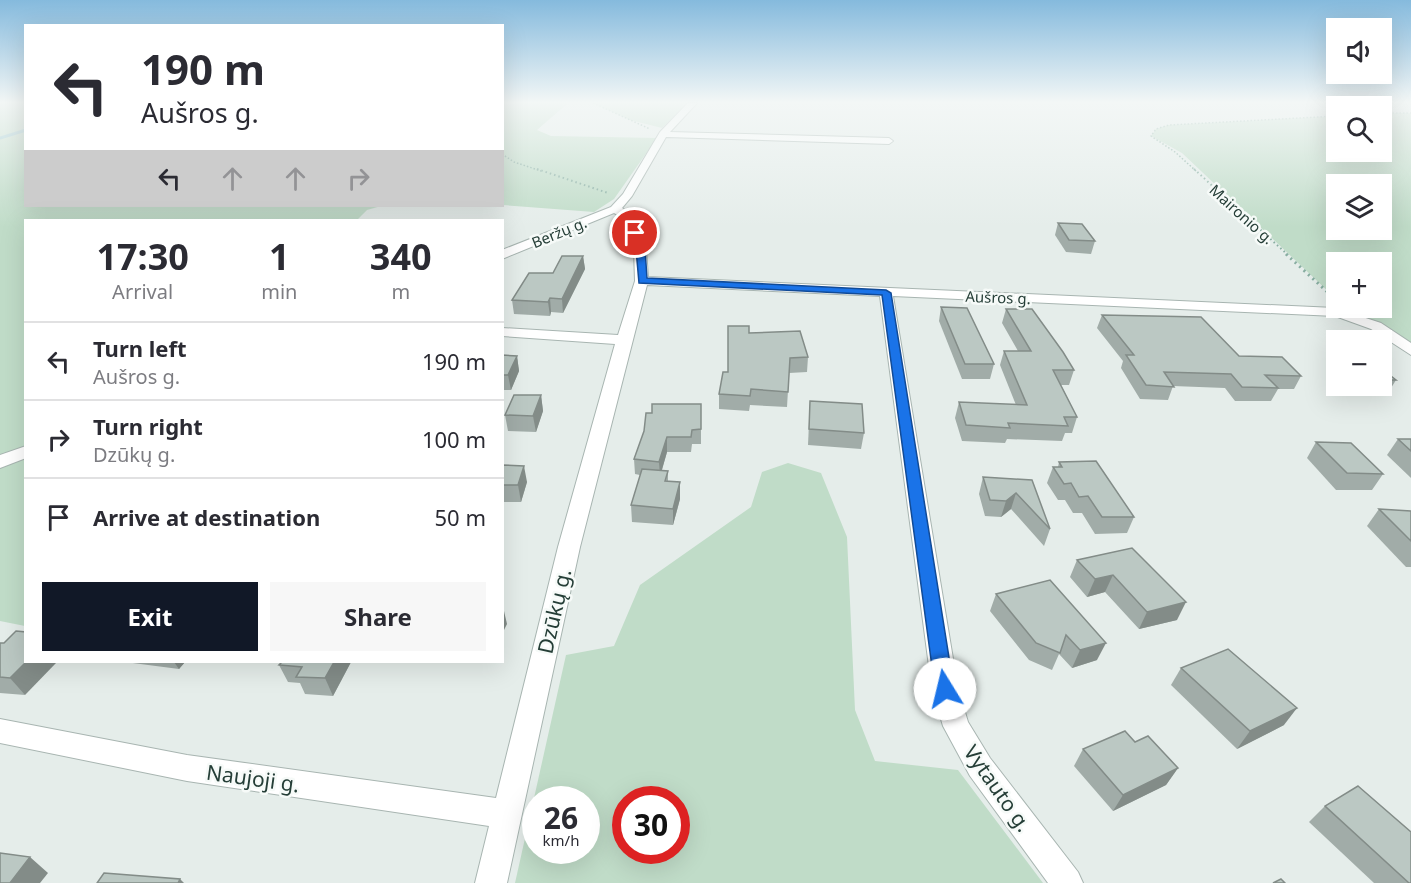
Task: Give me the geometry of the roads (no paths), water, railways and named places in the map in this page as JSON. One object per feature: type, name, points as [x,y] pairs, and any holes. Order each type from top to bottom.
[{"type":"street","points":[[621,202],[657,144]]},
{"type":"street","name":"Beržų g.","points":[[504,254],[621,202]]},
{"type":"street","name":"Dzūkų g.","points":[[491,883],[569,547],[642,281],[640,249],[630,217],[621,202]]},
{"type":"street","name":"Aušros g.","points":[[642,281],[1323,311],[1353,316],[1386,330],[1411,350]]},
{"type":"street","name":"Vytauto g.","points":[[886,293],[945,689],[956,726],[980,767],[1068,883]]},
{"type":"street","points":[[504,332],[624,340]]},
{"type":"street","points":[[0,462],[24,452]]},
{"type":"street","name":"Naujoji g.","points":[[0,731],[187,768],[508,814]]}]
